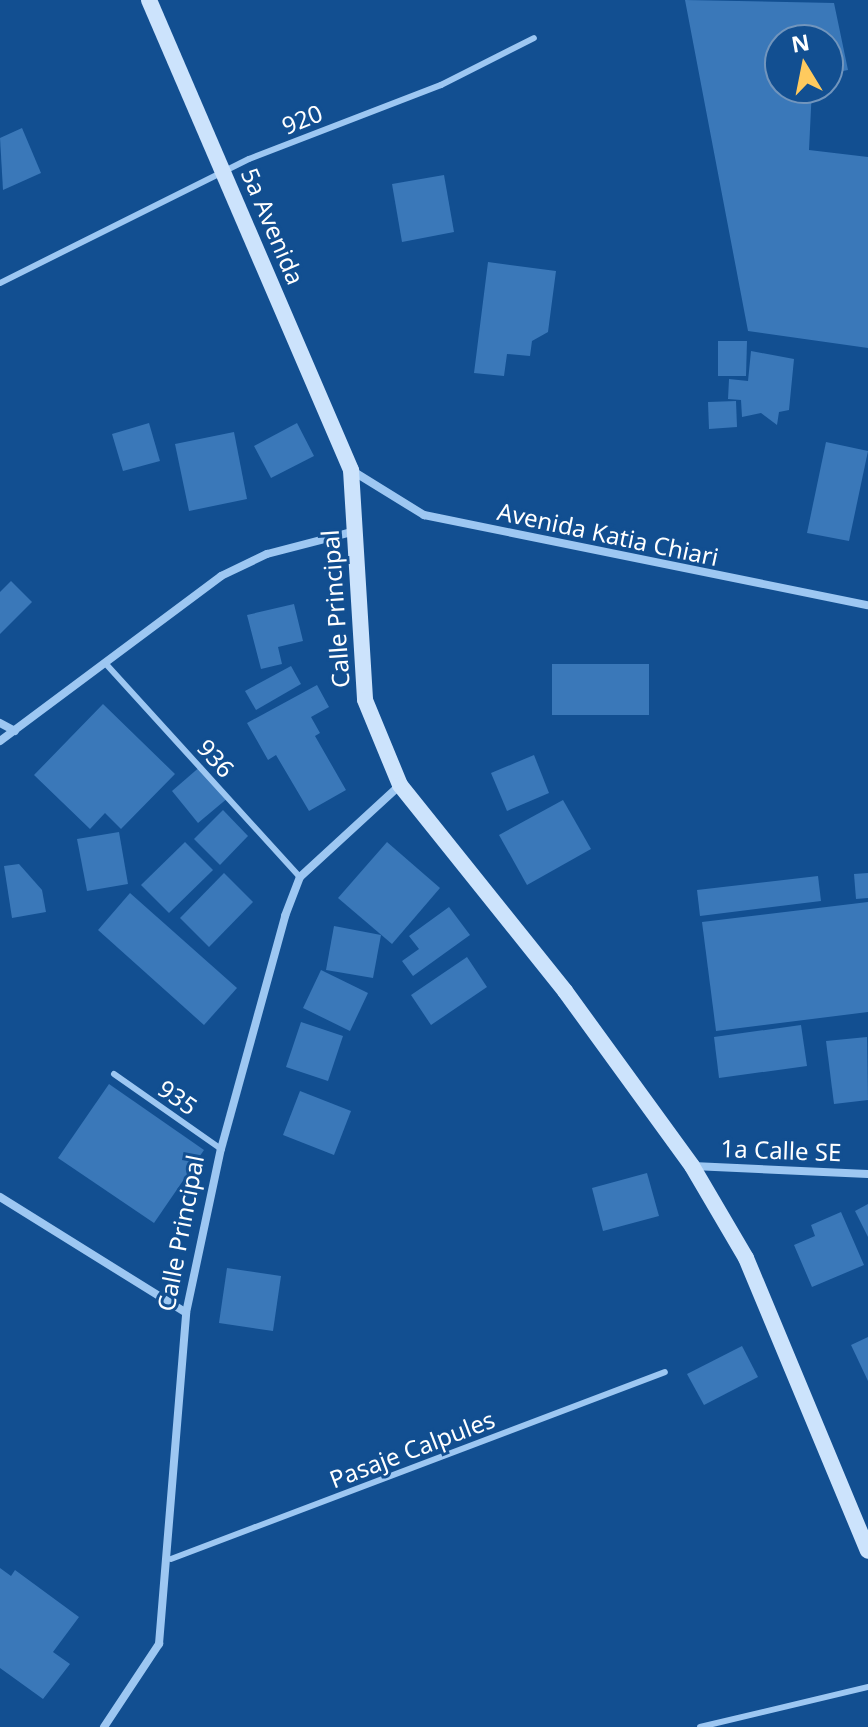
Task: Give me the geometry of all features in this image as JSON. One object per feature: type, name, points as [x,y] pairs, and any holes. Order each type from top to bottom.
[{"type":"street","name":"5a Avenida","points":[[149,0],[351,470]]},
{"type":"street","name":"Calle Principal","points":[[351,470],[352,532],[365,700],[400,785],[565,991],[692,1166],[746,1258],[868,1551]]},
{"type":"street","name":"Avenida Katia Chiari","points":[[351,470],[424,515],[868,605]]},
{"type":"street","points":[[0,741],[221,576],[267,554],[352,532]]},
{"type":"street","points":[[0,723],[15,731]]},
{"type":"street","points":[[300,877],[400,785]]},
{"type":"street","name":"Calle Principal","points":[[104,1727],[159,1644],[171,1559],[186,1313],[221,1149],[300,877]]},
{"type":"street","name":"1a Calle SE","points":[[692,1166],[868,1174]]},
{"type":"street","points":[[0,1197],[186,1313]]},
{"type":"lane","name":"920","points":[[0,283],[224,173],[453,80],[534,38]]},
{"type":"lane","name":"936","points":[[106,664],[300,877]]},
{"type":"lane","name":"935","points":[[114,1074],[221,1149]]},
{"type":"lane","name":"Pasaje Calpules","points":[[171,1559],[665,1372]]},
{"type":"lane","points":[[700,1727],[868,1687]]},
{"type":"building","points":[[685,0],[834,3],[838,24],[764,24],[764,104],[811,104],[809,150],[868,157],[868,348],[748,331]]},
{"type":"building","points":[[22,128],[41,173],[3,190],[0,138]]},
{"type":"building","points":[[444,175],[454,232],[402,242],[392,184]]},
{"type":"building","points":[[488,262],[556,271],[548,332],[532,341],[530,356],[507,354],[504,376],[474,373]]},
{"type":"building","points":[[718,341],[747,341],[746,376],[718,376]]},
{"type":"building","points":[[751,351],[794,359],[789,410],[779,412],[777,425],[761,413],[742,417],[741,400],[728,399],[729,379],[748,381]]},
{"type":"building","points":[[736,401],[737,427],[709,429],[708,402]]},
{"type":"building","points":[[149,423],[160,461],[123,471],[112,434]]},
{"type":"building","points":[[297,423],[314,456],[271,478],[254,446]]},
{"type":"building","points":[[234,432],[247,499],[189,511],[175,444]]},
{"type":"building","points":[[826,442],[868,451],[849,541],[807,533]]},
{"type":"building","points":[[11,581],[32,602],[0,634],[0,592]]},
{"type":"building","points":[[294,604],[303,641],[278,647],[282,664],[261,669],[247,615]]},
{"type":"building","points":[[552,664],[649,664],[649,715],[552,715]]},
{"type":"building","points":[[291,666],[301,684],[256,710],[245,691]]},
{"type":"building","points":[[317,685],[329,707],[311,717],[320,733],[315,736],[346,790],[309,811],[276,755],[268,760],[247,723]]},
{"type":"building","points":[[103,704],[175,774],[121,829],[105,813],[90,829],[34,775]]},
{"type":"building","points":[[534,755],[549,793],[507,811],[491,773]]},
{"type":"building","points":[[202,765],[229,797],[198,823],[172,791]]},
{"type":"building","points":[[563,800],[591,849],[527,885],[499,835]]},
{"type":"building","points":[[223,810],[248,836],[220,865],[194,839]]},
{"type":"building","points":[[119,832],[128,884],[87,891],[77,839]]},
{"type":"building","points":[[185,842],[213,870],[169,913],[141,885]]},
{"type":"building","points":[[387,842],[440,888],[392,944],[338,898]]},
{"type":"building","points":[[19,864],[42,890],[46,912],[12,918],[4,866]]},
{"type":"building","points":[[224,873],[253,902],[209,947],[180,918]]},
{"type":"building","points":[[868,873],[868,898],[856,899],[854,874]]},
{"type":"building","points":[[818,876],[821,901],[700,916],[697,890]]},
{"type":"building","points":[[130,893],[237,988],[204,1025],[98,930]]},
{"type":"building","points":[[868,902],[868,1012],[716,1031],[702,922]]},
{"type":"building","points":[[449,907],[470,935],[413,976],[402,961],[419,949],[409,936]]},
{"type":"building","points":[[334,926],[381,935],[373,978],[326,970]]},
{"type":"building","points":[[467,957],[487,987],[431,1025],[411,995]]},
{"type":"building","points":[[321,970],[368,993],[350,1031],[303,1008]]},
{"type":"building","points":[[301,1022],[343,1036],[328,1081],[286,1067]]},
{"type":"building","points":[[801,1025],[807,1066],[719,1078],[714,1037]]},
{"type":"building","points":[[867,1037],[868,1100],[834,1104],[826,1041]]},
{"type":"building","points":[[109,1084],[204,1150],[154,1223],[58,1158]]},
{"type":"building","points":[[300,1091],[351,1111],[334,1155],[283,1135]]},
{"type":"building","points":[[647,1173],[659,1216],[603,1231],[592,1188]]},
{"type":"building","points":[[868,1204],[868,1237],[855,1211]]},
{"type":"building","points":[[841,1212],[864,1265],[812,1287],[794,1245],[815,1236],[811,1225]]},
{"type":"building","points":[[227,1268],[281,1276],[273,1331],[219,1323]]},
{"type":"building","points":[[868,1337],[868,1381],[851,1345]]},
{"type":"building","points":[[742,1346],[758,1377],[704,1405],[687,1374]]},
{"type":"building","points":[[0,1568],[11,1576],[15,1570],[79,1617],[53,1652],[70,1664],[43,1699],[0,1668]]}]
